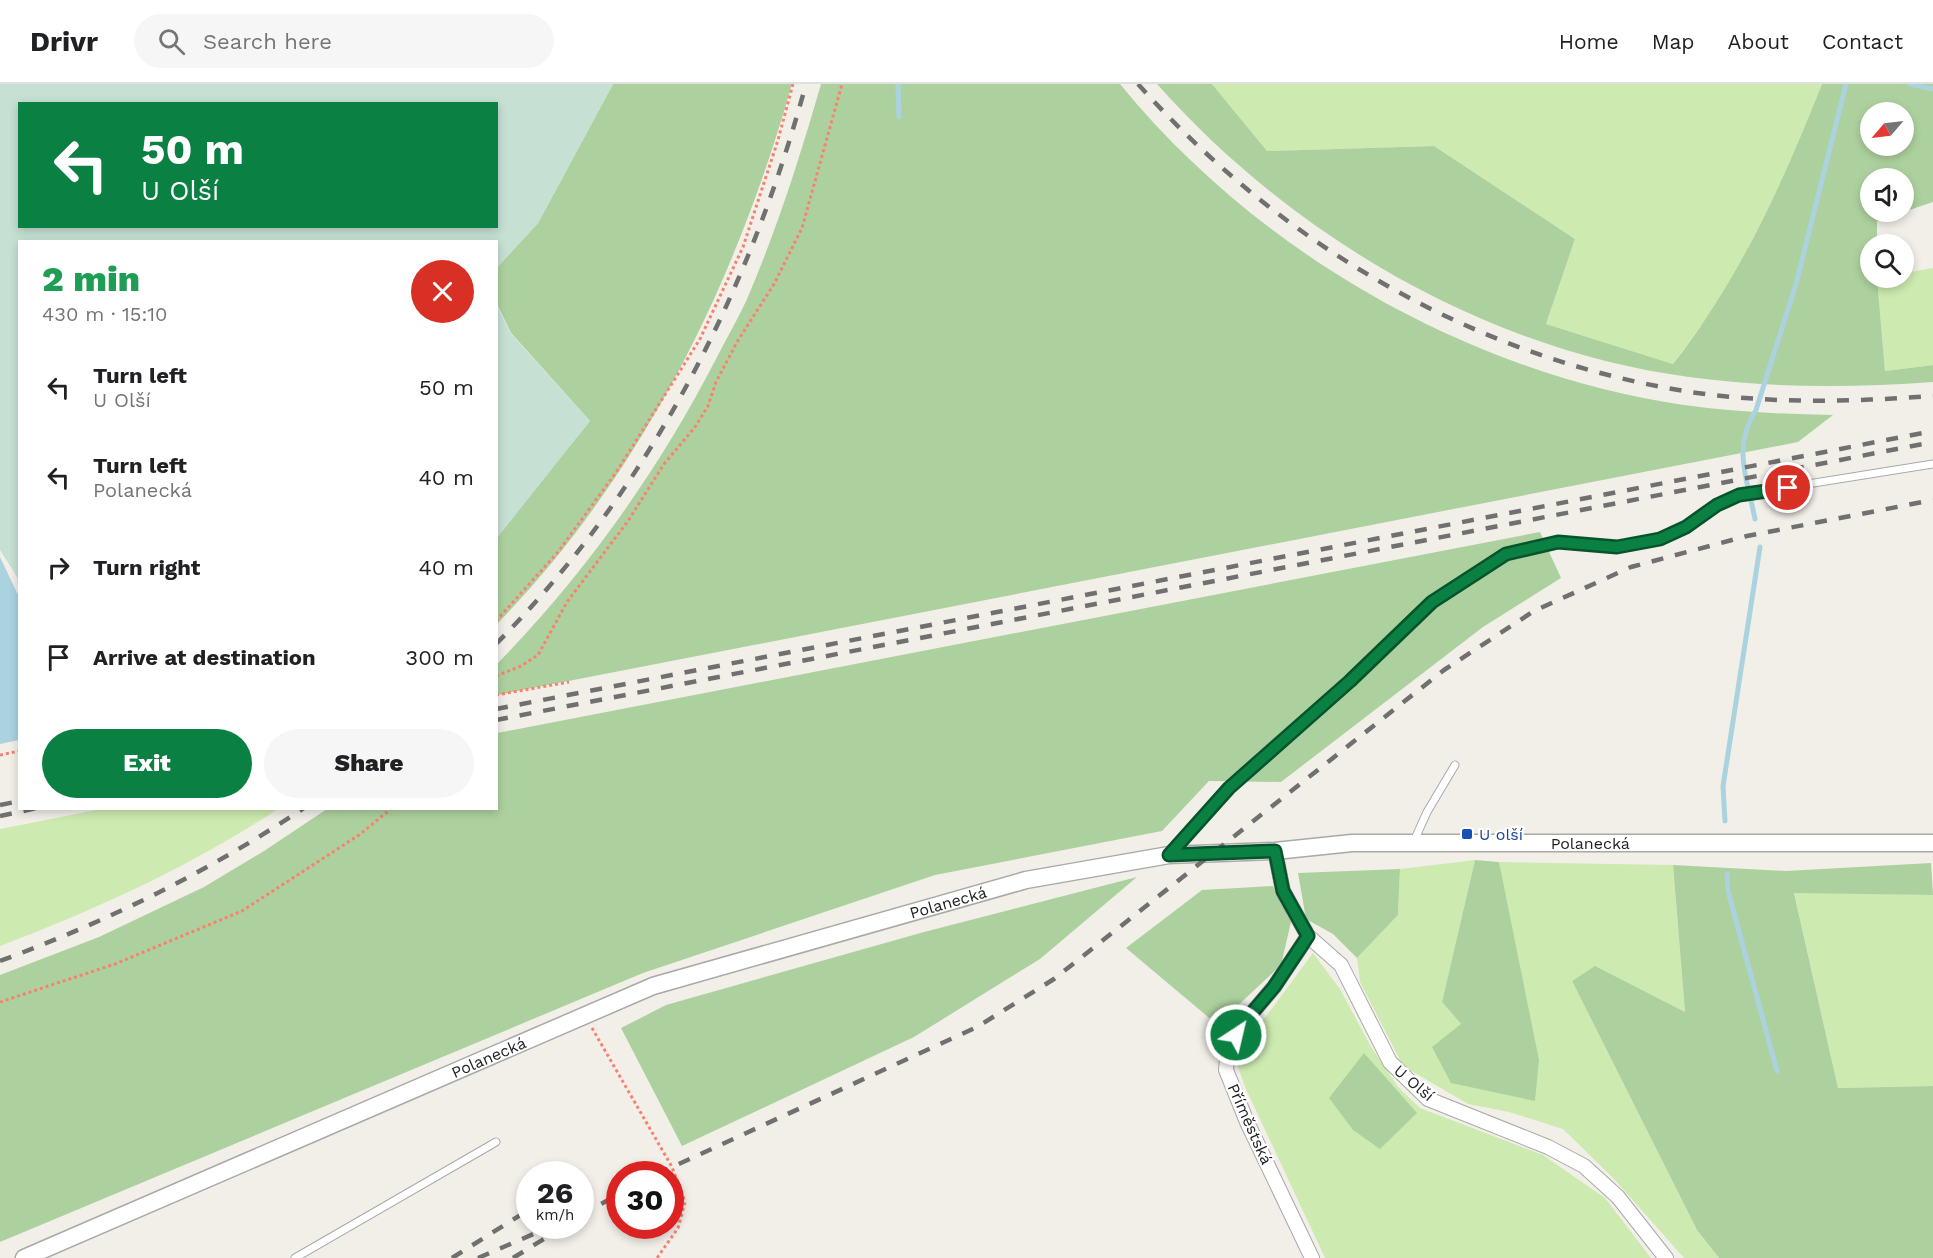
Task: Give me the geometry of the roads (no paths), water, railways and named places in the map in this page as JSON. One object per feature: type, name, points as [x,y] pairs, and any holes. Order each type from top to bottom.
[{"type":"street","name":"Polanecká","points":[[24,1258],[652,986],[1026,880],[1169,855],[1275,851],[1352,843],[1933,843]]},
{"type":"street","name":"U Olší","points":[[1275,851],[1283,891],[1308,936],[1341,965],[1390,1062],[1428,1099],[1548,1147],[1584,1166],[1618,1197],[1666,1258]]},
{"type":"street","name":"Příměstská","points":[[1308,936],[1274,987],[1245,1021],[1228,1049],[1226,1070],[1247,1122],[1312,1258]]},
{"type":"lane","points":[[1169,855],[1229,788],[1350,681],[1432,602],[1506,554],[1558,542],[1617,547],[1660,539],[1686,527],[1717,505],[1739,495],[1758,490],[1798,486],[1933,464]]},
{"type":"lane","points":[[1413,843],[1426,812],[1455,765]]},
{"type":"lane","points":[[295,1258],[496,1143]]},
{"type":"water","points":[[0,557],[18,595],[18,740],[0,744]]},
{"type":"waterway","points":[[898,84],[899,117]]},
{"type":"waterway","points":[[1755,519],[1745,476],[1743,450],[1745,437],[1756,410],[1796,284],[1846,84]]},
{"type":"waterway","points":[[1910,84],[1933,89]]},
{"type":"waterway","points":[[1725,821],[1723,786],[1760,547]]},
{"type":"waterway","points":[[1727,874],[1728,891],[1777,1071]]},
{"type":"railway","points":[[498,642],[551,584],[601,520],[647,454],[687,384],[723,312],[755,238],[783,162],[806,84]]},
{"type":"railway","points":[[1138,84],[1194,142],[1254,195],[1317,242],[1385,284],[1455,321],[1529,351],[1605,374],[1684,391],[1715,395],[1808,401],[1933,396]]},
{"type":"railway","points":[[498,709],[1933,431]]},
{"type":"railway","points":[[498,720],[1933,442]]},
{"type":"railway","points":[[684,1162],[977,1027],[1054,979],[1444,670],[1534,611],[1631,567],[1747,536],[1933,500]]},
{"type":"railway","points":[[0,805],[18,801]]},
{"type":"railway","points":[[0,816],[28,810]]},
{"type":"railway","points":[[0,961],[80,929],[156,894],[231,853],[301,810]]},
{"type":"railway","points":[[594,1208],[606,1201]]},
{"type":"railway","points":[[452,1258],[516,1218]]},
{"type":"railway","points":[[478,1258],[522,1239]]},
{"type":"railway","points":[[513,1258],[544,1239]]},
{"type":"place","name":"U olší","points":[[1467,834]]}]
